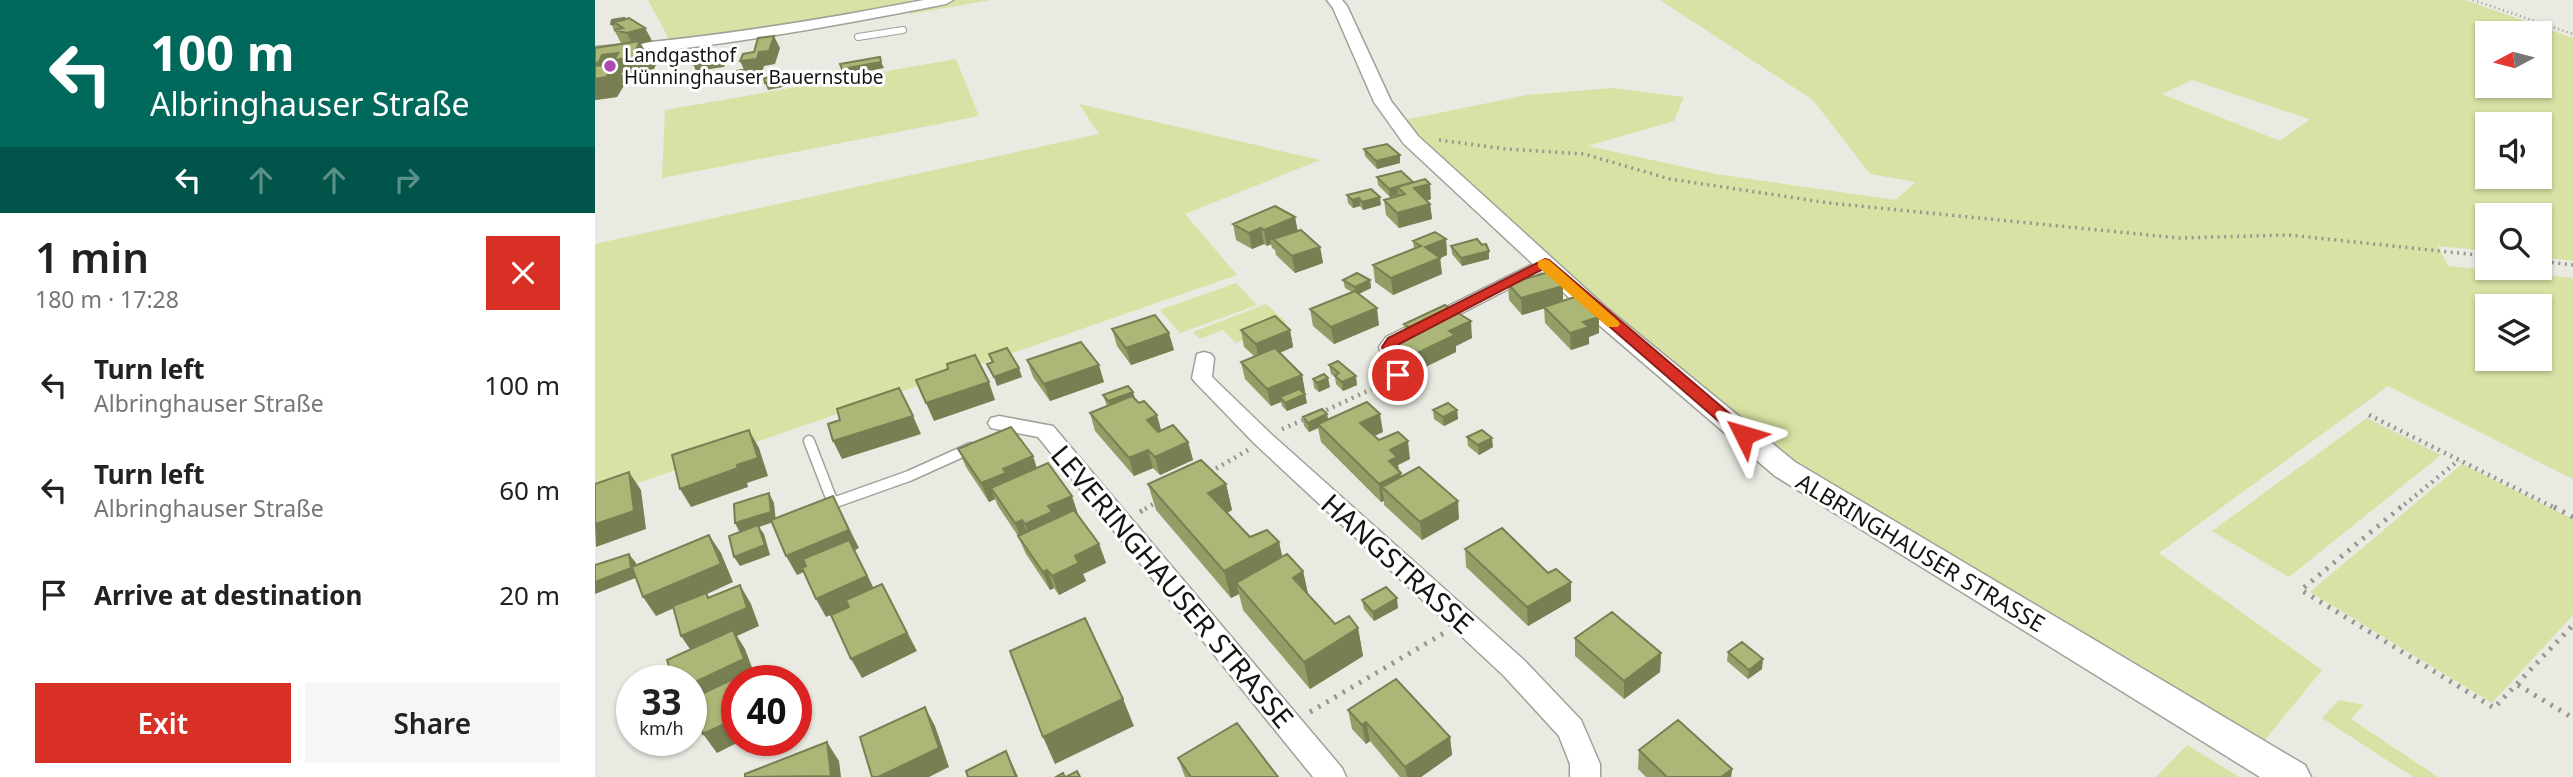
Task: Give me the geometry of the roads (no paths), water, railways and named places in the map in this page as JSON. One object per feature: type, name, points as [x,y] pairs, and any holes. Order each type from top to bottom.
[{"type":"street","points":[[595,52],[651,48],[859,17],[946,0]]},
{"type":"street","name":"ALBRINGHAUSER STRASSE","points":[[1334,0],[1340,6],[1383,102],[1411,140],[1600,314],[1785,469],[2292,777]]},
{"type":"street","points":[[1391,379],[1398,375],[1389,347],[1393,341],[1545,263]]},
{"type":"street","name":"HANGSTRASSE","points":[[1204,358],[1202,378],[1263,439],[1514,668],[1571,729],[1585,764],[1585,777]]},
{"type":"street","name":"LEVERINGHAUSER STRASSE","points":[[1007,427],[1045,431],[1331,777]]},
{"type":"lane","points":[[858,37],[903,30]]},
{"type":"lane","points":[[809,441],[833,503],[909,476],[981,443]]},
{"type":"place","name":"Landgasthof Hünninghauser Bauernstube","points":[[610,66]]}]
